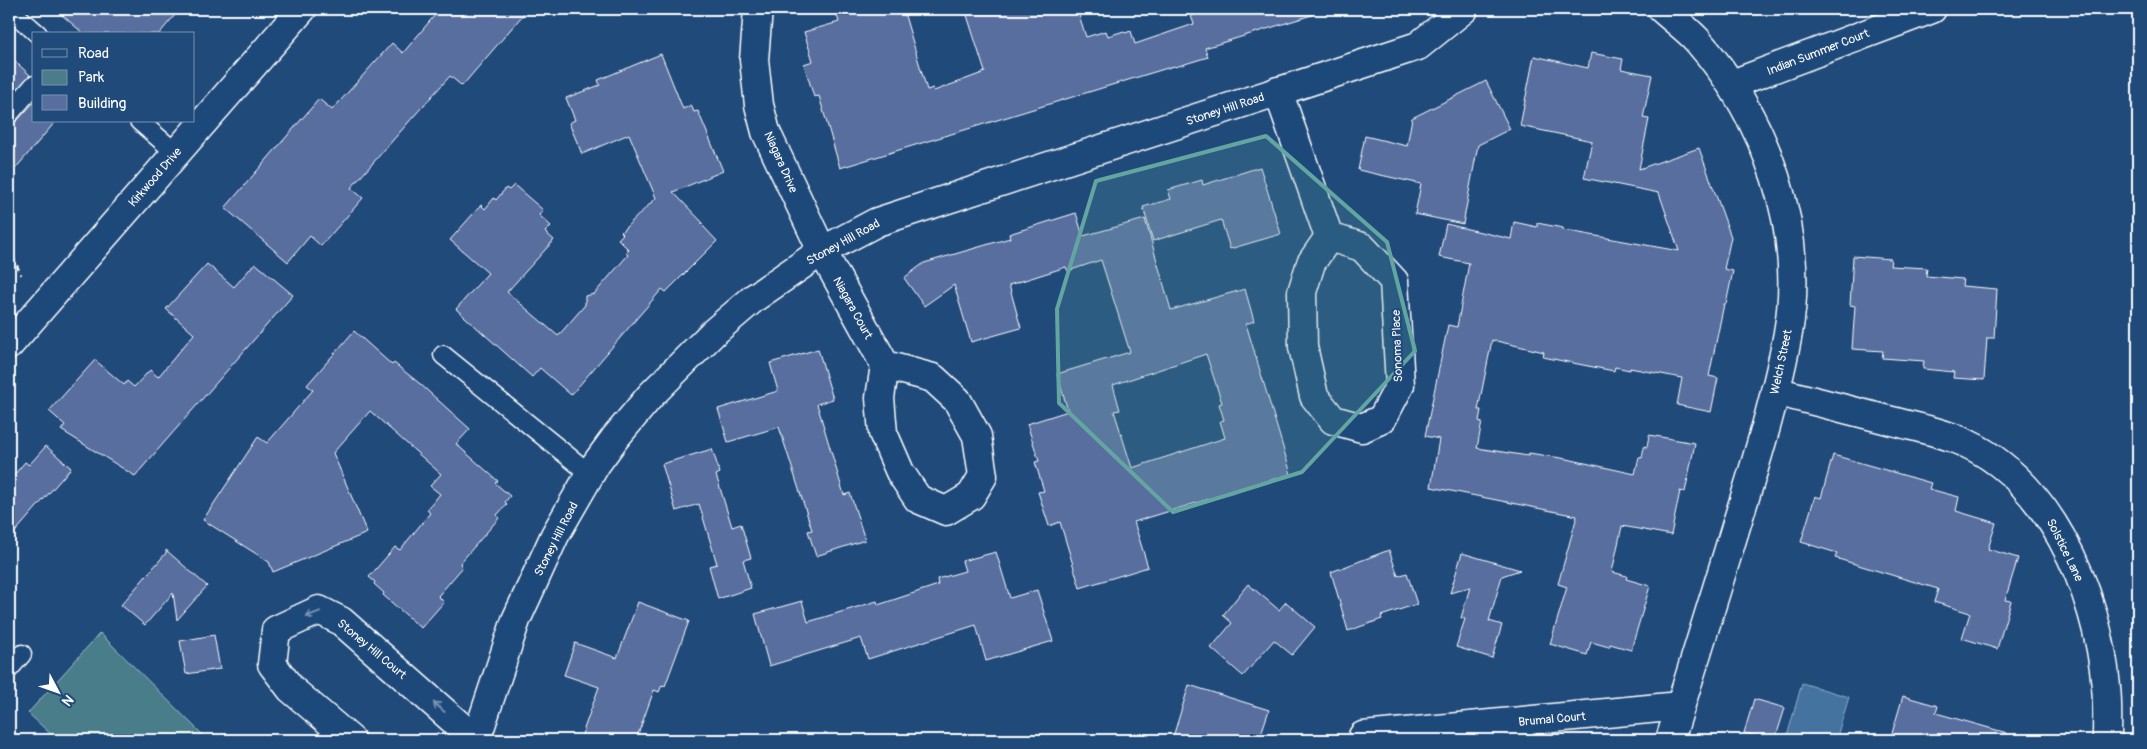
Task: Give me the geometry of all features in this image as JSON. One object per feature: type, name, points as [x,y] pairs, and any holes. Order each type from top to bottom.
[{"type":"street","name":"Kirkwood Drive","points":[[9,345],[302,9]]},
{"type":"street","name":"Niagara Drive","points":[[758,9],[754,60],[759,105],[766,132],[822,251]]},
{"type":"street","name":"Stoney Hill Road","points":[[476,740],[516,620],[555,535],[590,474],[615,438],[651,395],[714,333],[754,298],[822,251],[877,222],[1418,46],[1464,9]]},
{"type":"street","name":"Welch Street","points":[[1662,9],[1696,39],[1732,84],[1753,120],[1772,167],[1786,220],[1792,276],[1788,332],[1764,437],[1670,740]]},
{"type":"street","name":"Indian Summer Court","points":[[1732,84],[1932,9]]},
{"type":"street","points":[[1278,91],[1329,237]]},
{"type":"street","name":"Sonoma Place","points":[[1329,237],[1362,247],[1394,281],[1400,385],[1382,419],[1362,428],[1333,420],[1314,396],[1303,347],[1302,292],[1311,263],[1329,237]]},
{"type":"street","name":"Niagara Court","points":[[822,251],[885,365]]},
{"type":"street","points":[[885,365],[933,378],[957,400],[977,436],[983,476],[970,496],[946,511],[918,500],[900,472],[883,434],[880,398],[885,365]]},
{"type":"street","name":"Solstice Lane","points":[[1775,391],[1952,437],[1986,455],[2016,478],[2043,507],[2060,533],[2084,587],[2097,633],[2106,687],[2108,740]]},
{"type":"street","name":"Stoney Hill Court","points":[[351,740],[291,688],[272,664],[276,630],[319,610],[341,621],[476,740]]},
{"type":"street","name":"Brumal Court","points":[[1363,736],[1680,706]]},
{"type":"lane","points":[[9,9],[36,32]]},
{"type":"lane","points":[[9,114],[32,87]]},
{"type":"lane","points":[[140,122],[176,153]]},
{"type":"lane","points":[[443,356],[590,474]]},
{"type":"lane","points":[[9,669],[22,654]]},
{"type":"path","points":[[9,249],[21,275]]},
{"type":"highlighted area","points":[[1266,136],[1387,242],[1415,351],[1302,472],[1173,512],[1059,403],[1057,309],[1096,181]]},
{"type":"green space","points":[[100,633],[208,740],[57,740],[28,713]]},
{"type":"water","points":[[1802,683],[1849,697],[1836,740],[1786,740]]},
{"type":"building","points":[[55,9],[180,9],[161,32],[82,32]]},
{"type":"building","points":[[440,9],[528,9],[462,86],[450,76],[351,188],[363,198],[321,246],[310,236],[288,262],[225,208],[319,99],[332,110],[392,43],[403,53]]},
{"type":"building","points":[[835,9],[903,9],[927,90],[933,88],[934,91],[985,72],[965,9],[1077,9],[1086,37],[1106,31],[1108,36],[1131,31],[1135,44],[1194,24],[1191,16],[1214,9],[1311,9],[1312,15],[1205,48],[1208,57],[840,168],[819,96],[814,97],[804,64],[813,61],[804,32],[839,22]]},
{"type":"building","points":[[1591,53],[1623,59],[1621,69],[1652,75],[1643,118],[1649,119],[1639,169],[1699,148],[1731,237],[1724,269],[1733,271],[1709,376],[1718,378],[1711,412],[1677,405],[1682,378],[1630,368],[1630,370],[1615,367],[1614,371],[1543,357],[1544,352],[1492,340],[1478,410],[1481,410],[1479,421],[1482,422],[1477,448],[1528,456],[1529,453],[1567,459],[1635,474],[1639,457],[1642,458],[1644,446],[1647,447],[1649,435],[1695,443],[1685,492],[1680,491],[1671,535],[1622,526],[1612,572],[1627,576],[1626,579],[1650,586],[1631,650],[1610,644],[1609,647],[1591,642],[1587,655],[1550,644],[1567,587],[1558,584],[1577,516],[1431,487],[1439,439],[1425,436],[1448,325],[1457,327],[1469,263],[1439,257],[1446,224],[1511,239],[1514,222],[1537,227],[1537,223],[1563,228],[1563,230],[1679,251],[1659,193],[1584,178],[1592,141],[1520,126],[1534,56],[1588,68]]},
{"type":"building","points":[[661,54],[683,109],[691,105],[694,112],[698,111],[723,171],[673,192],[703,223],[701,224],[717,241],[666,292],[662,289],[571,395],[540,368],[532,377],[456,309],[488,273],[450,240],[481,205],[485,209],[506,188],[509,190],[514,185],[543,210],[539,215],[551,226],[545,232],[554,240],[507,292],[558,336],[585,305],[585,296],[594,294],[628,255],[626,253],[629,250],[618,239],[623,234],[621,232],[656,198],[629,134],[582,154],[569,123],[575,120],[566,98],[600,85],[598,80]]},
{"type":"building","points":[[9,56],[30,75],[9,98]]},
{"type":"building","points":[[1486,81],[1510,129],[1478,145],[1463,224],[1415,214],[1421,184],[1358,170],[1365,136],[1407,146],[1412,118]]},
{"type":"building","points":[[32,104],[32,122],[55,122],[9,176],[9,124],[17,121]]},
{"type":"building","points":[[1260,167],[1281,234],[1230,249],[1221,220],[1153,241],[1143,207],[1171,199],[1168,190],[1202,180],[1203,185]]},
{"type":"building","points":[[1076,213],[1083,236],[1145,219],[1171,310],[1245,289],[1254,321],[1246,324],[1291,474],[1134,522],[1148,567],[1080,588],[1060,522],[1049,526],[1038,492],[1044,491],[1035,462],[1039,461],[1027,424],[1068,411],[1057,374],[1130,352],[1101,260],[1068,271],[1066,267],[1009,285],[1021,328],[971,342],[954,285],[924,306],[904,278],[924,263],[1010,238],[1009,234]],"holes":[[[1206,354],[1222,403],[1219,404],[1224,420],[1220,421],[1225,438],[1132,468],[1114,411],[1120,410],[1113,385]]]},
{"type":"building","points":[[1853,256],[1891,259],[1890,266],[1927,268],[1926,276],[1963,279],[1962,286],[1997,289],[1994,338],[1987,338],[1984,380],[1953,378],[1954,372],[1923,369],[1924,361],[1882,358],[1883,351],[1852,349],[1855,306],[1850,305]]},
{"type":"building","points":[[255,263],[293,295],[135,476],[61,430],[65,425],[49,411],[95,360],[124,385],[127,381],[134,387],[150,370],[158,377],[194,334],[166,309],[207,264],[234,287]]},
{"type":"building","points":[[354,331],[392,365],[394,363],[419,383],[470,429],[456,444],[498,481],[495,483],[510,496],[505,502],[507,504],[497,515],[499,518],[460,563],[462,568],[438,596],[444,602],[421,628],[383,595],[384,593],[369,577],[395,547],[400,550],[430,513],[427,510],[440,494],[430,486],[441,474],[370,411],[333,453],[367,533],[273,572],[269,562],[203,520],[258,437],[267,443],[313,390],[307,385]]},
{"type":"building","points":[[818,349],[833,399],[817,404],[844,495],[850,493],[865,540],[816,556],[808,531],[812,530],[779,427],[728,442],[718,409],[778,391],[770,363]]},
{"type":"building","points":[[46,446],[71,468],[9,539],[9,481],[25,462],[29,465]]},
{"type":"building","points":[[712,449],[720,473],[716,475],[732,527],[741,524],[751,558],[743,560],[751,588],[718,599],[709,566],[717,564],[699,504],[676,511],[662,464]]},
{"type":"building","points":[[1833,455],[1931,483],[1929,489],[1959,497],[1956,511],[1996,523],[1988,549],[2018,558],[2005,600],[2011,601],[1997,649],[1962,638],[1970,613],[1934,602],[1938,589],[1835,558],[1837,553],[1801,542],[1815,496],[1821,498]]},
{"type":"building","points":[[166,550],[207,586],[177,620],[173,593],[145,625],[121,605],[166,553]]},
{"type":"building","points":[[1389,550],[1398,576],[1407,573],[1417,604],[1381,616],[1382,619],[1348,631],[1331,572]]},
{"type":"building","points":[[996,552],[1010,598],[1037,590],[1053,641],[986,661],[976,625],[868,659],[861,638],[769,666],[755,614],[802,601],[808,622],[877,601],[878,605],[938,585],[937,579],[965,571],[962,561]]},
{"type":"building","points":[[1462,553],[1520,570],[1502,576],[1489,621],[1502,625],[1492,658],[1456,647],[1465,619],[1461,618],[1470,587],[1450,593]]},
{"type":"building","points":[[1248,584],[1279,610],[1286,602],[1315,627],[1292,655],[1274,640],[1243,676],[1211,648],[1232,623],[1223,615]]},
{"type":"building","points":[[638,602],[689,621],[665,686],[662,685],[659,692],[654,690],[636,740],[580,740],[599,687],[564,675],[575,643],[617,658]]},
{"type":"building","points":[[214,635],[220,669],[186,674],[180,641]]},
{"type":"building","points":[[1189,685],[1269,710],[1259,740],[1172,740]]},
{"type":"building","points":[[1903,696],[1938,706],[1936,713],[2007,733],[2005,740],[1890,740]]},
{"type":"building","points":[[1754,699],[1785,708],[1775,740],[1744,733]]}]
